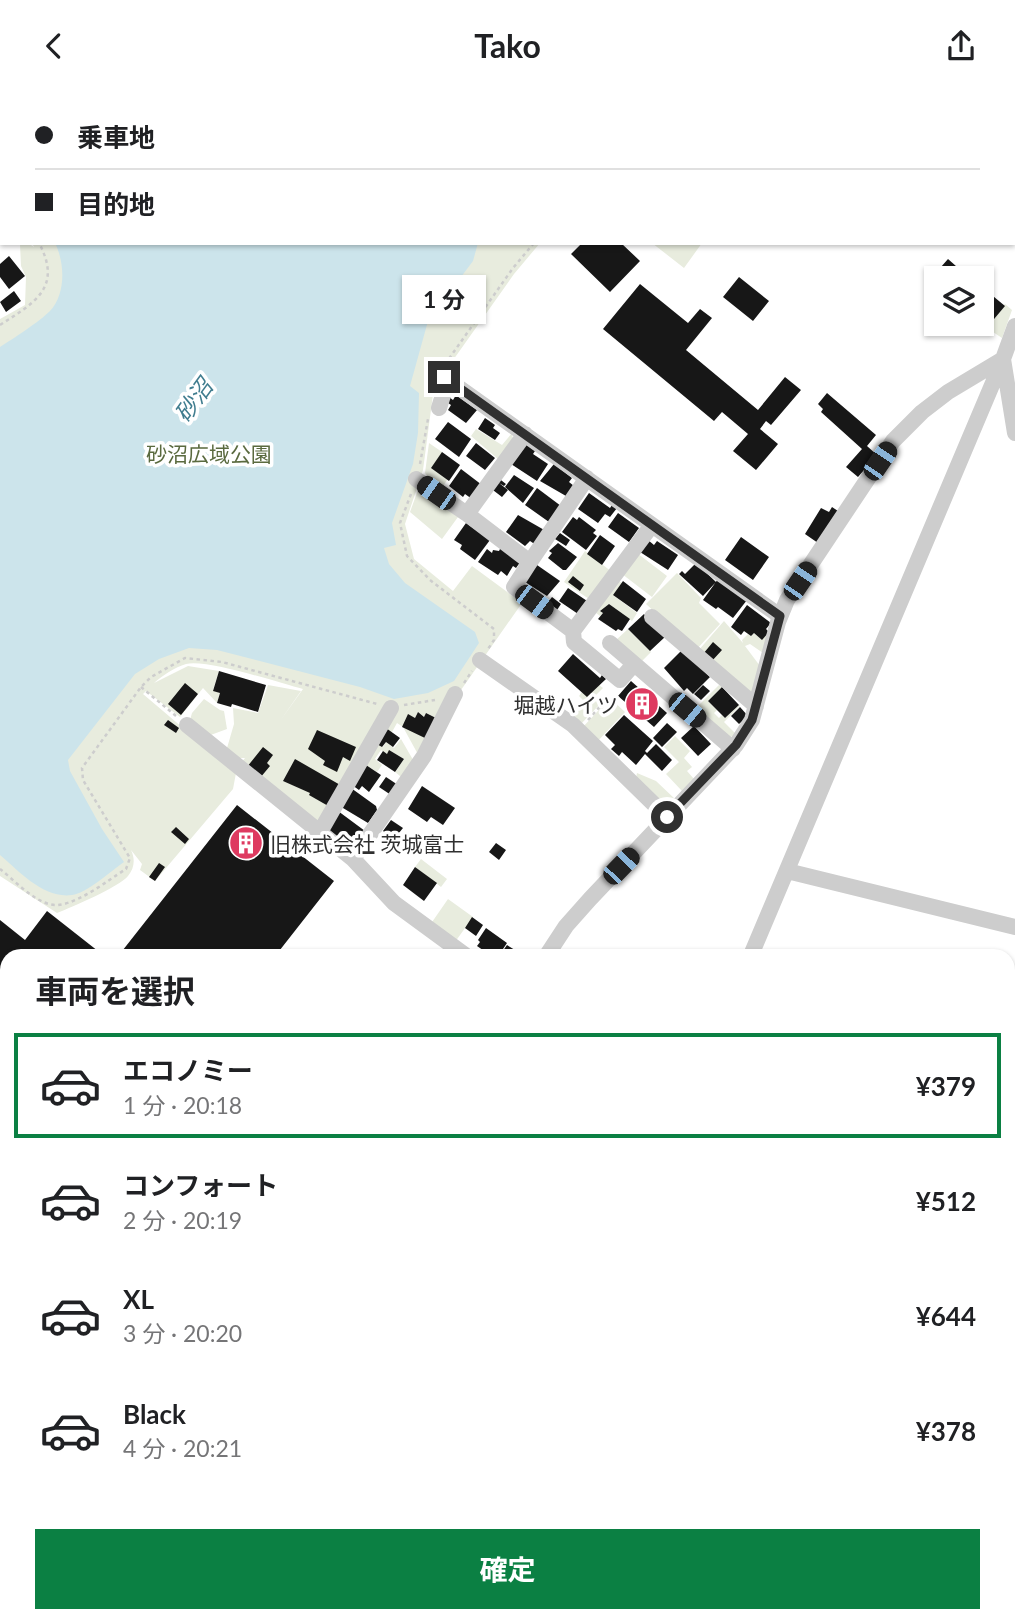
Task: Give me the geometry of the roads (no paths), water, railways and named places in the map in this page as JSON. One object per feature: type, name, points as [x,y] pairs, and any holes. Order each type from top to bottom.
[{"type":"street","points":[[754,949],[1014,332]]},
{"type":"street","points":[[1003,359],[1015,433]]},
{"type":"street","points":[[551,949],[566,926],[733,749],[752,720],[780,616],[787,600],[893,441],[922,412],[948,392],[1003,359]]},
{"type":"street","points":[[434,408],[444,391],[445,377],[780,616]]},
{"type":"street","points":[[467,515],[524,434]]},
{"type":"street","points":[[587,478],[514,587],[573,631],[575,642],[620,680],[634,664]]},
{"type":"street","points":[[416,479],[530,562]]},
{"type":"street","points":[[573,631],[652,525]]},
{"type":"street","points":[[652,617],[756,706]]},
{"type":"street","points":[[610,643],[733,749]]},
{"type":"street","points":[[480,660],[579,730],[667,817]]},
{"type":"street","points":[[353,859],[424,756],[455,694]]},
{"type":"street","points":[[320,832],[391,708]]},
{"type":"street","points":[[187,725],[353,859],[394,903],[458,949]]},
{"type":"street","points":[[787,871],[1015,927]]},
{"type":"water","name":"砂沼","points":[[56,245],[477,245],[473,261],[428,321],[410,386],[419,393],[418,433],[413,464],[392,523],[396,545],[384,548],[389,564],[405,583],[475,632],[479,643],[454,681],[428,693],[394,699],[360,687],[217,650],[189,648],[159,659],[135,674],[68,760],[70,771],[124,862],[91,886],[72,895],[42,889],[0,855],[0,347],[40,320],[55,304],[62,278]]},
{"type":"place","name":"堀越ハイツ","points":[[642,704]]},
{"type":"place","name":"旧株式会社 茨城富士","points":[[246,843]]},
{"type":"park label","name":"砂沼広域公園","points":[[209,453]]}]
